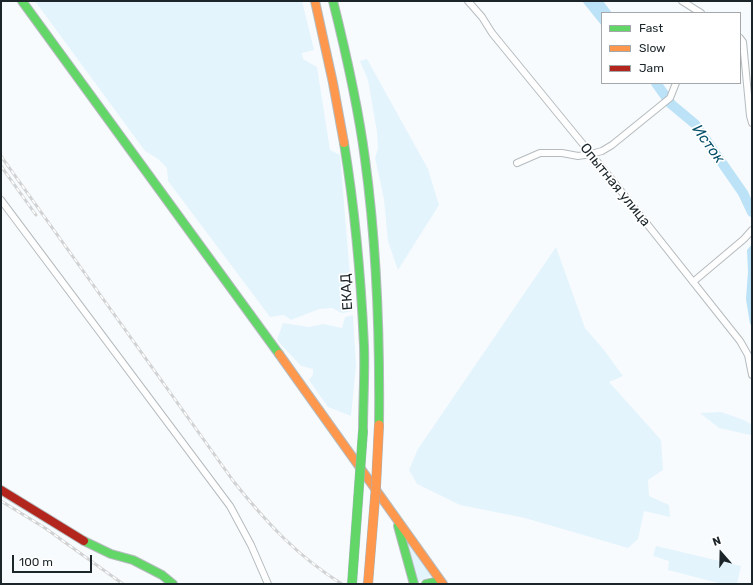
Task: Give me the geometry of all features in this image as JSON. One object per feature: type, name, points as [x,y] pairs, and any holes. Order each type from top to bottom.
[{"type":"main road","points":[[22,1],[318,408],[443,584]]},
{"type":"main road","name":"ЕКАД","points":[[315,1],[330,64],[341,121],[354,207],[364,336],[363,431],[352,584]]},
{"type":"main road","points":[[333,1],[356,102],[365,160],[373,236],[378,314],[380,363],[379,425],[376,486],[368,584]]},
{"type":"main road","points":[[1,490],[103,552],[133,560],[162,575],[173,584]]},
{"type":"main road","points":[[397,521],[414,584]]},
{"type":"main road","points":[[426,584],[434,582],[439,584]]},
{"type":"street","name":"Опытная улица","points":[[468,1],[740,341],[748,355],[752,375]]},
{"type":"street","points":[[682,1],[699,12]]},
{"type":"street","points":[[741,39],[743,42],[750,116],[752,123]]},
{"type":"street","points":[[517,163],[540,153],[562,153],[578,156],[602,151],[612,145],[668,100],[676,84]]},
{"type":"street","points":[[1,200],[230,506],[251,545],[268,584]]},
{"type":"street","points":[[693,282],[744,239],[752,230]]},
{"type":"shaded area","points":[[35,1],[302,1],[314,50],[302,53],[303,59],[317,67],[330,150],[340,155],[353,311],[342,313],[332,308],[319,309],[291,320],[284,315],[270,317],[168,181],[167,168],[158,159],[145,151]]},
{"type":"shaded area","points":[[367,59],[428,169],[439,205],[398,270],[388,241],[384,199],[375,158],[378,149],[377,132],[368,80],[360,61]]},
{"type":"shaded area","points":[[556,247],[585,328],[604,350],[623,376],[609,382],[661,440],[663,470],[648,480],[649,496],[669,505],[670,517],[644,511],[638,539],[628,548],[525,518],[460,505],[417,484],[409,470],[418,449]]},
{"type":"shaded area","points":[[353,315],[356,366],[351,416],[328,407],[309,380],[313,375],[313,369],[301,366],[277,340],[283,323],[309,327],[323,324],[342,328],[345,317]]},
{"type":"shaded area","points":[[721,412],[744,420],[752,425],[752,433],[750,435],[719,428],[700,413]]},
{"type":"shaded area","points":[[406,538],[432,576],[417,583]]},
{"type":"shaded area","points":[[656,546],[741,566],[737,584],[722,584],[668,570],[669,561],[653,556]]},
{"type":"water","points":[[582,1],[603,1],[611,12],[601,12],[601,25]]},
{"type":"water","points":[[752,244],[752,325],[750,324],[746,299],[748,272],[747,250]]},
{"type":"waterway","name":"Исток","points":[[657,84],[671,104],[695,124],[743,193],[752,212]]},
{"type":"railway","points":[[1,156],[234,482],[283,538],[311,562],[342,584]]},
{"type":"railway","points":[[1,166],[36,215]]},
{"type":"railway","points":[[1,501],[45,528],[123,584]]},
{"type":"traffic: fast","points":[[22,1],[279,354]]},
{"type":"traffic: fast","points":[[333,1],[355,99],[369,192],[377,292],[379,425]]},
{"type":"traffic: fast","points":[[344,143],[357,244],[361,295],[364,357],[363,431]]},
{"type":"traffic: fast","points":[[352,584],[363,431]]},
{"type":"traffic: fast","points":[[398,526],[414,584]]},
{"type":"traffic: fast","points":[[84,541],[111,554],[133,560],[162,575],[173,584]]},
{"type":"traffic: fast","points":[[426,584],[435,582],[439,584]]},
{"type":"traffic: slow","points":[[315,1],[333,83],[344,143]]},
{"type":"traffic: slow","points":[[279,354],[443,584]]},
{"type":"traffic: slow","points":[[368,584],[376,486],[379,425]]},
{"type":"traffic: jam","points":[[1,490],[84,541]]}]
